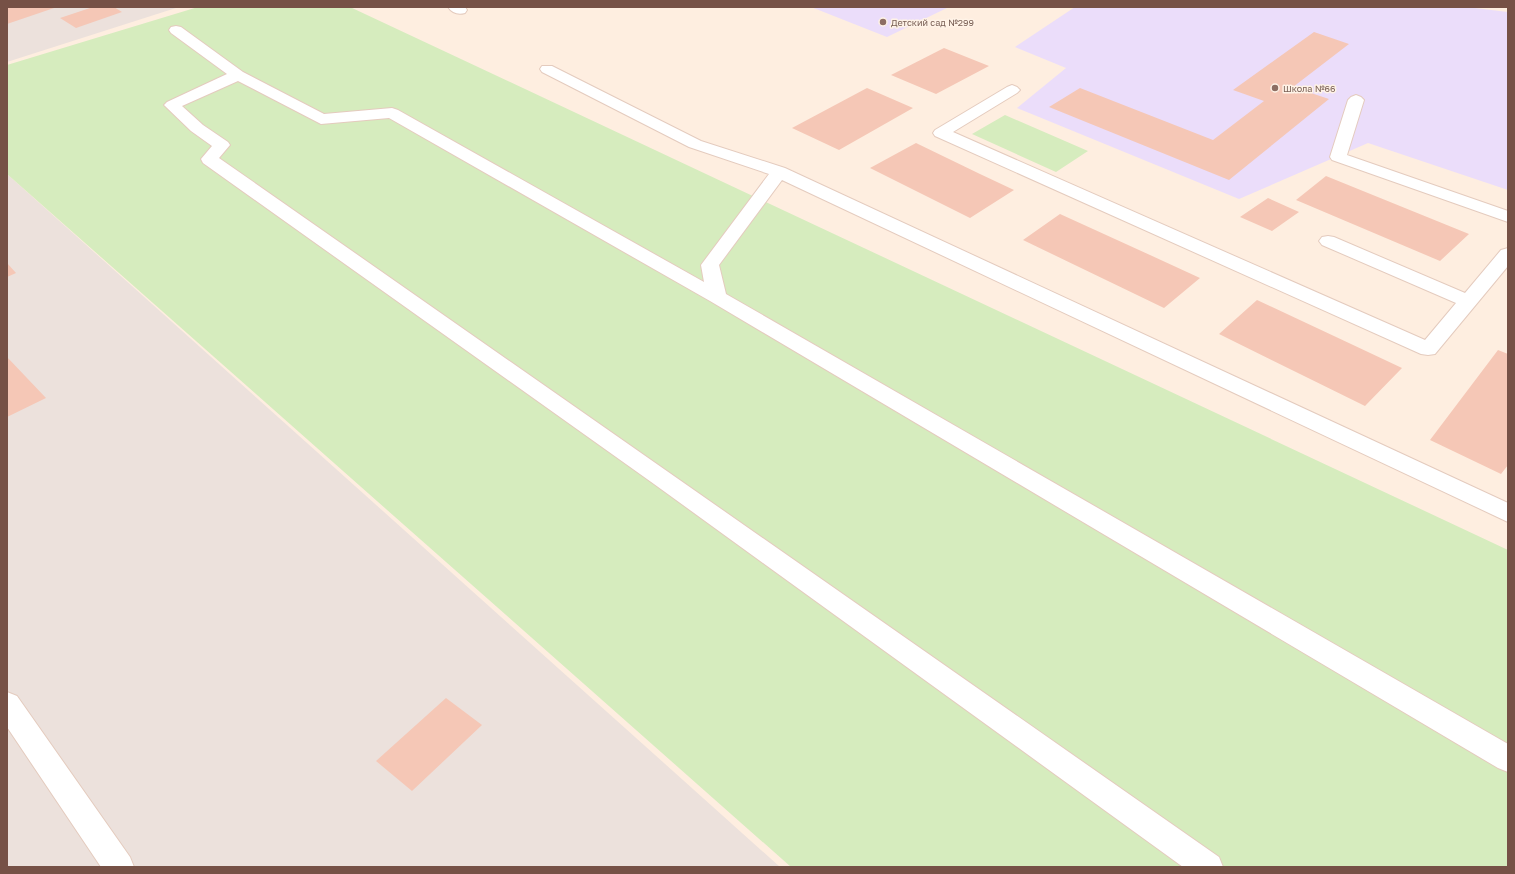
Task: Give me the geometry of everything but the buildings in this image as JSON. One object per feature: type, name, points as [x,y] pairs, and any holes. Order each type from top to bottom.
[{"type":"lane","points":[[176,30],[238,75],[321,119],[392,113],[717,297],[1508,759]]},
{"type":"lane","points":[[547,69],[695,144],[779,172],[1508,513]]},
{"type":"lane","points":[[238,75],[172,105],[197,128],[222,145],[209,159],[662,478],[1208,867]]},
{"type":"lane","points":[[1012,90],[941,133],[1428,349],[1508,254]]},
{"type":"lane","points":[[1356,100],[1338,157],[1508,217]]},
{"type":"lane","points":[[717,297],[710,265],[779,172]]},
{"type":"lane","points":[[1328,241],[1468,302]]},
{"type":"lane","points":[[7,704],[118,867]]},
{"type":"shaded area","points":[[7,7],[179,7],[7,62]]},
{"type":"shaded area","name":"Детский сад №299","points":[[811,7],[949,7],[887,37]]},
{"type":"shaded area","name":"Школа №66","points":[[1075,7],[1466,7],[1508,12],[1508,190],[1368,143],[1239,199],[1017,108],[1066,68],[1015,47]]},
{"type":"shaded area","points":[[7,174],[780,867],[7,867]]},
{"type":"green space","points":[[198,7],[350,7],[1508,550],[1508,867],[791,867],[7,174],[7,65]]},
{"type":"green space","points":[[1005,115],[1088,151],[1056,172],[972,134]]},
{"type":"place","name":"Детский сад №299","points":[[883,22]]},
{"type":"place","name":"Школа №66","points":[[1275,88]]}]
